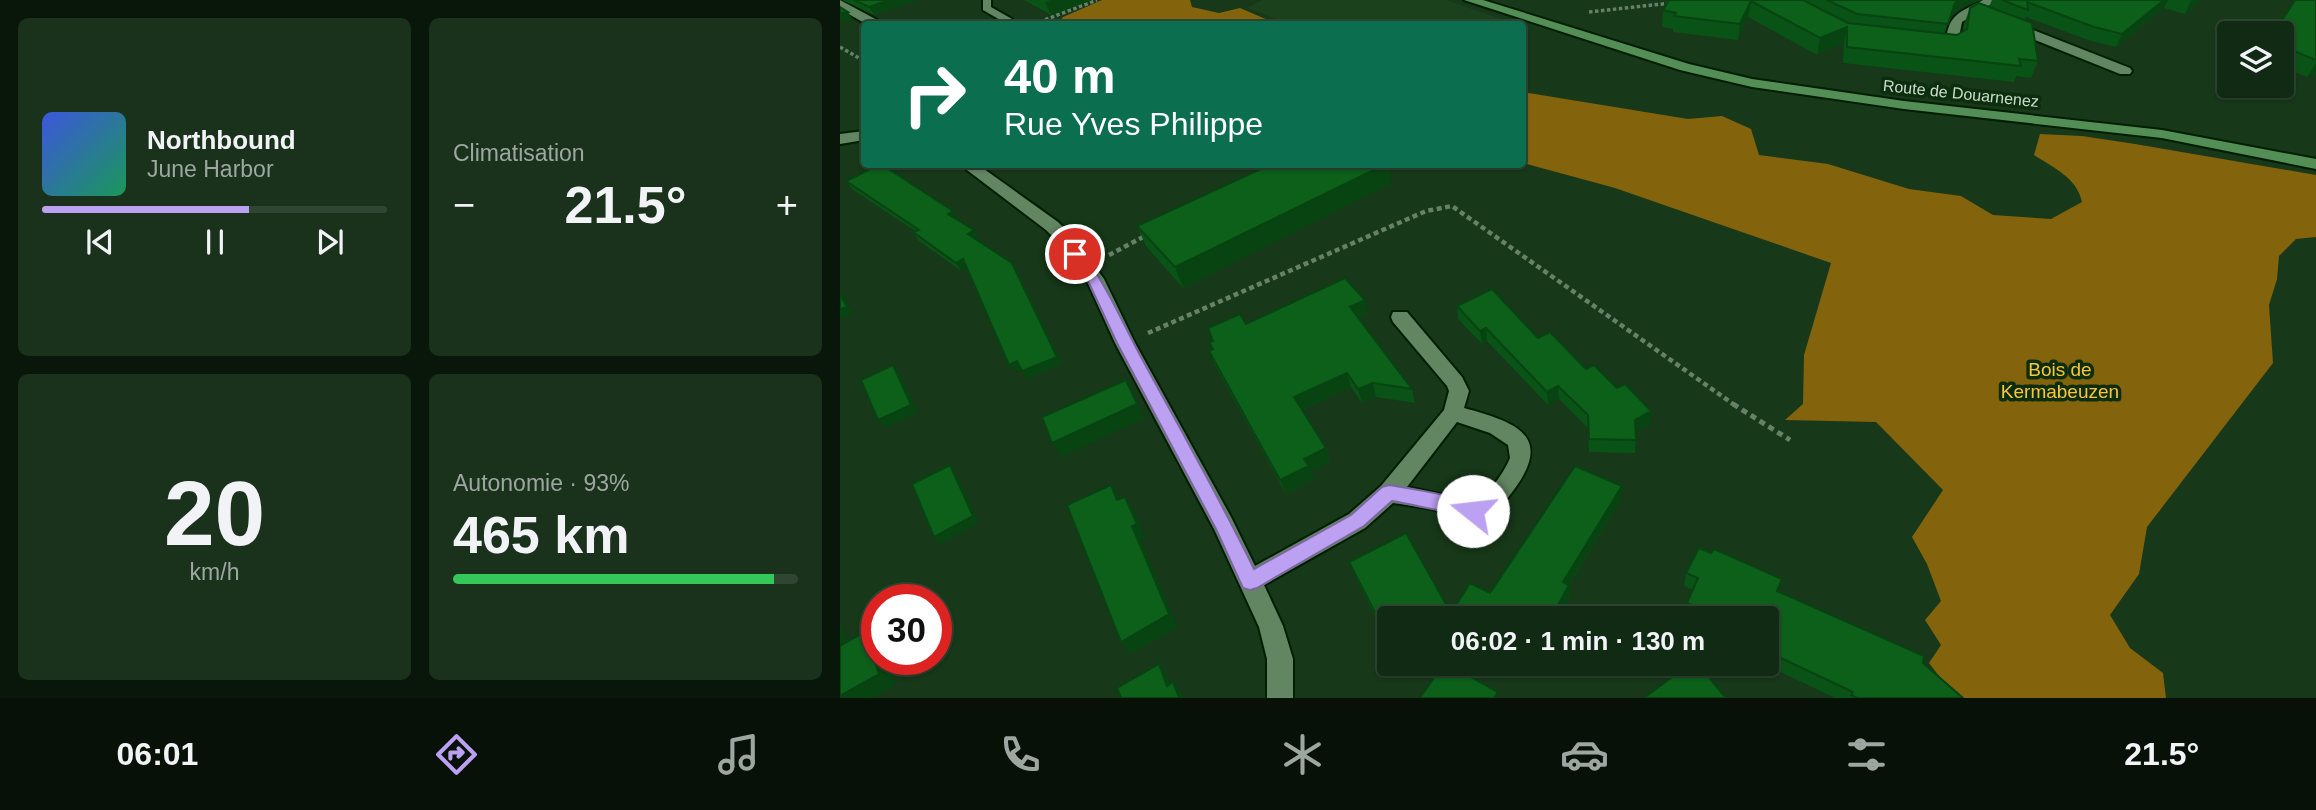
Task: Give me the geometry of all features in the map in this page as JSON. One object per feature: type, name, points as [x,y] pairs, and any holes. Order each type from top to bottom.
[{"type":"main road","name":"Route de Douarnenez","points":[[1471,0],[1702,72],[1798,91],[2162,134],[2316,164]]},
{"type":"main road","name":"Route de Douarnenez","points":[[1504,0],[1555,18],[1606,41]]},
{"type":"street","points":[[1956,0],[2125,71]]},
{"type":"street","points":[[1924,42],[1952,45],[1954,25],[1984,14],[1992,0]]},
{"type":"street","points":[[840,4],[869,21]]},
{"type":"street","points":[[840,139],[861,136]]},
{"type":"street","points":[[972,168],[1045,220],[1070,244],[1087,268],[1223,524],[1271,626],[1280,659],[1280,698]]},
{"type":"street","points":[[1250,582],[1357,521],[1389,493],[1453,413],[1459,391],[1455,382],[1399,317]]},
{"type":"street","points":[[1389,493],[1438,501],[1473,511],[1487,508],[1521,460],[1521,445],[1515,437],[1503,430],[1453,413]]},
{"type":"lane","points":[[987,0],[986,8],[1009,21]]},
{"type":"path","points":[[1042,21],[1097,0]]},
{"type":"path","points":[[1555,18],[1651,3],[1675,3]]},
{"type":"path","points":[[840,47],[861,59]]},
{"type":"path","points":[[1125,343],[1426,211],[1452,206],[1719,395],[1790,440]]},
{"type":"path","points":[[1087,268],[1147,235]]},
{"type":"shaded area","points":[[1263,0],[1446,0],[1507,21],[1281,21],[1247,8]]},
{"type":"green space","points":[[1102,0],[1190,0],[1192,7],[1219,13],[1240,8],[1270,21],[1060,21]]},
{"type":"green space","name":"Bois de Kermabeuzen","points":[[1526,93],[1688,119],[1722,116],[1751,129],[1759,155],[1828,164],[1909,189],[1961,196],[1993,215],[2051,219],[2082,202],[2070,180],[2034,155],[2040,134],[2082,136],[2316,175],[2316,237],[2296,239],[2279,256],[2277,279],[2269,305],[2273,363],[2147,527],[2139,574],[2110,615],[2130,648],[2163,673],[2166,698],[1956,698],[1929,663],[1941,645],[1925,620],[1941,601],[1927,564],[1912,537],[1943,490],[1876,422],[1785,420],[1803,404],[1804,355],[1831,263],[1615,188],[1526,164]]},
{"type":"building","points":[[854,0],[889,0],[869,7]]},
{"type":"building","points":[[1669,0],[1803,0],[1848,23],[1957,35],[1967,29],[1970,8],[1979,3],[2032,23],[2038,61],[2019,59],[2021,66],[1847,47],[1847,27],[1820,38],[1751,1],[1740,24],[1674,16],[1676,13],[1663,10]]},
{"type":"building","points":[[1827,0],[1958,0],[1948,24],[1857,14]]},
{"type":"building","points":[[2002,0],[2164,0],[2122,34],[2094,27],[2027,2],[2028,10]]},
{"type":"building","points":[[2295,0],[2316,0],[2316,60],[2294,51],[2294,21],[2282,21]]},
{"type":"building","points":[[873,168],[887,168],[953,211],[948,214],[974,230],[968,234],[1012,263],[1057,357],[1022,371],[1017,361],[1009,365],[963,259],[956,263],[913,232],[919,230],[846,181]]},
{"type":"building","points":[[1263,168],[1378,168],[1175,267],[1137,226]]},
{"type":"building","points":[[1345,278],[1365,300],[1350,307],[1412,389],[1373,383],[1358,389],[1347,373],[1294,397],[1326,448],[1304,459],[1309,466],[1280,480],[1209,351],[1213,349],[1209,342],[1213,341],[1208,328],[1240,314],[1246,324]]},
{"type":"building","points":[[1492,289],[1538,338],[1550,332],[1586,369],[1594,365],[1617,388],[1625,384],[1651,411],[1635,420],[1636,440],[1589,439],[1588,415],[1558,386],[1547,392],[1486,328],[1480,331],[1457,306]]},
{"type":"building","points":[[840,294],[847,307],[840,309]]},
{"type":"building","points":[[893,365],[911,405],[878,420],[861,380]]},
{"type":"building","points":[[1126,380],[1137,404],[1052,443],[1042,417]]},
{"type":"building","points":[[950,465],[973,516],[934,537],[912,484]]},
{"type":"building","points":[[1575,466],[1622,486],[1563,582],[1569,585],[1558,605],[1455,606],[1470,583],[1490,593]]},
{"type":"building","points":[[1111,485],[1117,500],[1125,497],[1137,524],[1132,526],[1169,614],[1121,642],[1067,505]]},
{"type":"building","points":[[1406,533],[1447,606],[1377,606],[1377,616],[1349,562]]},
{"type":"building","points":[[1699,548],[1711,553],[1714,549],[1782,579],[1777,591],[1924,656],[1923,663],[1963,698],[1857,698],[1851,695],[1853,692],[1779,657],[1779,606],[1694,606],[1687,603],[1698,578],[1686,573]]},
{"type":"building","points":[[861,634],[861,675],[877,675],[840,696],[840,646]]},
{"type":"building","points":[[1159,664],[1167,686],[1173,682],[1179,698],[1121,698],[1117,688]]},
{"type":"building","points":[[1435,676],[1469,676],[1498,692],[1494,698],[1420,698]]},
{"type":"building","points":[[1674,676],[1708,676],[1726,698],[1644,698]]},
{"type":"route","points":[[1075,254],[1095,279],[1125,343],[1223,524],[1250,582],[1357,521],[1389,493],[1438,501],[1473,511]]}]
